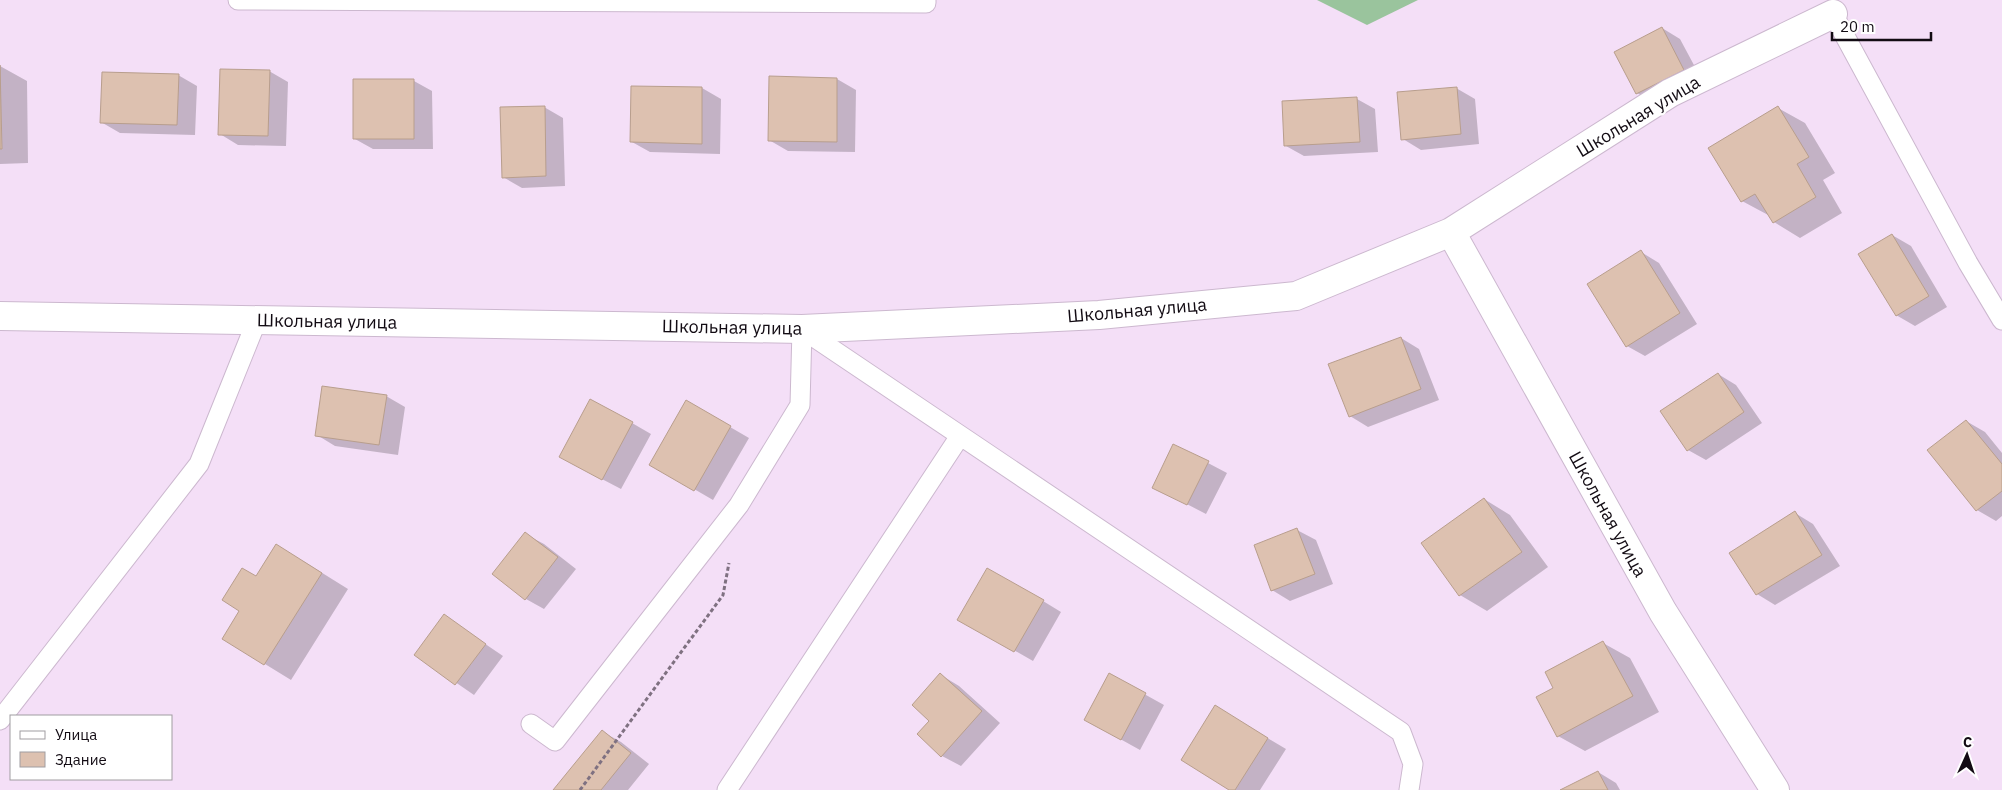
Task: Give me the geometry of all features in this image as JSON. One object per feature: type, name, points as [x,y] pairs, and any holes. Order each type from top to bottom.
[{"type":"street","name":"Школьная улица","points":[[0,316],[802,329],[1099,315],[1296,296],[1450,232],[1670,93],[1833,14]]},
{"type":"street","name":"Школьная улица","points":[[1450,232],[1663,612],[1774,790]]},
{"type":"lane","points":[[238,0],[926,2],[926,0]]},
{"type":"lane","points":[[1833,14],[1968,263],[2002,320]]},
{"type":"lane","points":[[0,720],[199,464],[257,320]]},
{"type":"lane","points":[[802,329],[1401,732],[1413,764],[1408,790]]},
{"type":"lane","points":[[531,724],[555,741],[739,505],[800,405],[802,329]]},
{"type":"lane","points":[[727,790],[960,436]]},
{"type":"path","points":[[580,790],[723,595],[729,559]]},
{"type":"green space","points":[[1317,0],[1418,0],[1367,25]]},
{"type":"building","points":[[1662,27],[1684,70],[1636,94],[1614,52]]},
{"type":"building","points":[[0,65],[2,149],[0,149]]},
{"type":"building","points":[[220,69],[270,70],[268,136],[218,135]]},
{"type":"building","points":[[102,72],[179,74],[177,125],[100,123]]},
{"type":"building","points":[[769,76],[837,78],[837,142],[768,141]]},
{"type":"building","points":[[353,79],[414,79],[414,139],[353,139]]},
{"type":"building","points":[[631,86],[702,87],[702,144],[630,142]]},
{"type":"building","points":[[1457,87],[1461,134],[1401,140],[1397,92]]},
{"type":"building","points":[[1357,97],[1360,142],[1284,146],[1282,101]]},
{"type":"building","points":[[545,106],[546,176],[502,178],[500,107]]},
{"type":"building","points":[[1778,106],[1809,157],[1797,164],[1816,197],[1773,223],[1755,194],[1741,202],[1708,148]]},
{"type":"building","points":[[1892,234],[1929,296],[1896,316],[1858,254]]},
{"type":"building","points":[[1641,250],[1680,313],[1626,347],[1587,284]]},
{"type":"building","points":[[1401,337],[1421,389],[1349,417],[1328,364]]},
{"type":"building","points":[[1718,373],[1744,412],[1687,451],[1660,411]]},
{"type":"building","points":[[322,386],[387,395],[379,445],[315,436]]},
{"type":"building","points":[[590,399],[633,422],[602,480],[559,457]]},
{"type":"building","points":[[686,400],[731,426],[694,491],[649,465]]},
{"type":"building","points":[[1966,420],[2002,464],[2002,491],[1976,511],[1927,450]]},
{"type":"building","points":[[1173,444],[1209,461],[1187,505],[1152,488]]},
{"type":"building","points":[[1484,498],[1522,552],[1459,596],[1421,543]]},
{"type":"building","points":[[1795,511],[1822,555],[1756,595],[1729,553]]},
{"type":"building","points":[[1297,528],[1315,574],[1271,591],[1254,545]]},
{"type":"building","points":[[525,532],[558,557],[525,600],[492,574]]},
{"type":"building","points":[[276,544],[322,573],[264,665],[222,639],[239,611],[222,600],[242,568],[256,576]]},
{"type":"building","points":[[987,568],[1044,600],[1014,652],[957,620]]},
{"type":"building","points":[[444,614],[486,644],[455,685],[414,655]]},
{"type":"building","points":[[1603,641],[1633,696],[1557,737],[1536,697],[1553,688],[1545,672]]},
{"type":"building","points":[[940,673],[982,711],[941,757],[917,734],[929,721],[912,705]]},
{"type":"building","points":[[1109,673],[1146,693],[1121,740],[1084,720]]},
{"type":"building","points":[[1215,705],[1268,738],[1235,790],[1229,790],[1181,760]]},
{"type":"building","points":[[602,730],[631,753],[601,790],[553,790]]},
{"type":"building","points":[[1598,771],[1608,790],[1560,790]]}]
